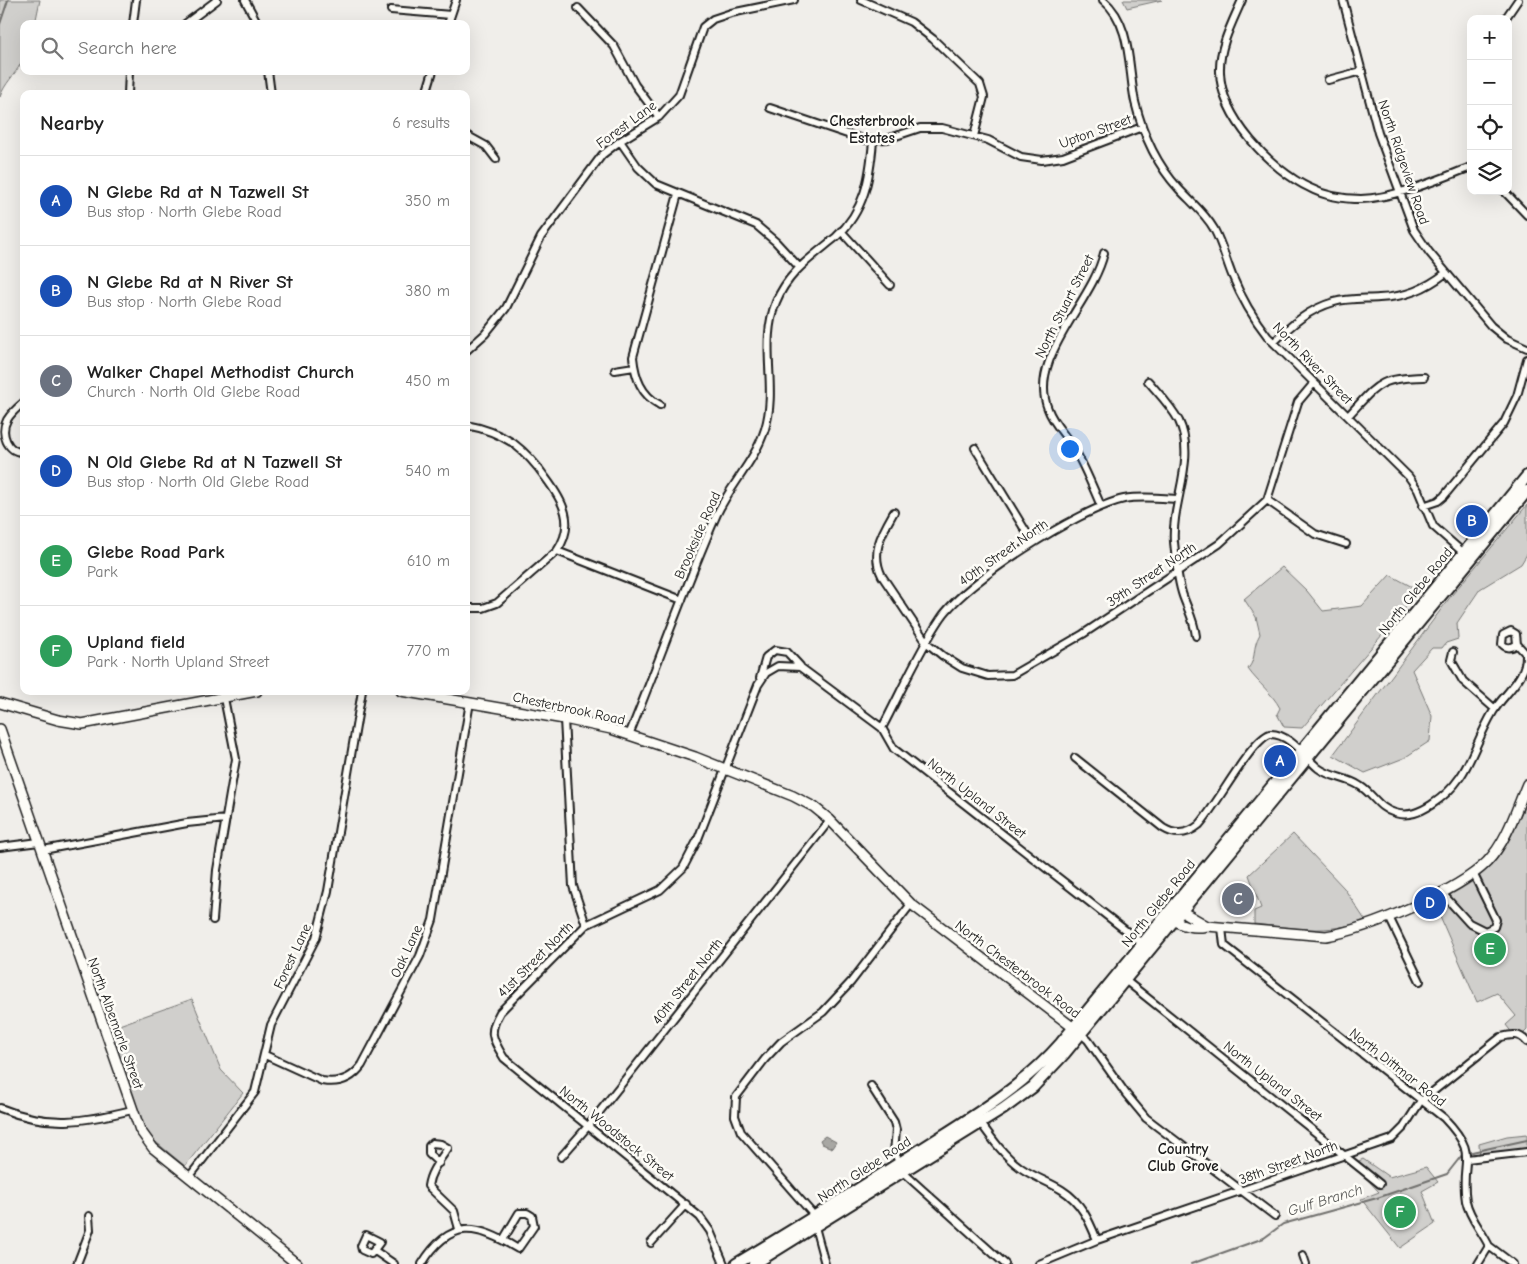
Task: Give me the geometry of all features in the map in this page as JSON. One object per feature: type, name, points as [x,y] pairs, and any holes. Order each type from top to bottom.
[{"type":"main road","name":"North Glebe Road","points":[[1077,1031],[1143,944],[1178,909],[1467,556],[1527,476]]},
{"type":"main road","name":"North Glebe Road","points":[[1467,556],[1527,491]]},
{"type":"main road","name":"North Glebe Road","points":[[754,1264],[979,1119],[1027,1079],[1077,1031],[1125,980],[1170,918]]},
{"type":"main road","name":"North Glebe Road","points":[[736,1264],[815,1223]]},
{"type":"street","points":[[134,20],[136,0]]},
{"type":"street","points":[[190,20],[217,0]]},
{"type":"street","points":[[245,0],[256,20]]},
{"type":"street","points":[[449,20],[456,0]]},
{"type":"street","name":"Forest Lane","points":[[470,347],[485,334],[506,308],[531,256],[554,217],[598,160],[620,140],[659,117],[679,95],[700,32],[708,22],[731,13],[794,0]]},
{"type":"street","points":[[861,0],[911,22],[934,39],[980,84],[984,97],[974,136]]},
{"type":"street","name":"North River Street","points":[[1103,0],[1113,11],[1122,26],[1142,127],[1149,145],[1163,169],[1205,216],[1214,230],[1243,300],[1258,324],[1314,383],[1409,477],[1418,490],[1433,526],[1467,556]]},
{"type":"street","points":[[1242,0],[1222,52],[1220,73],[1224,94],[1234,117],[1248,136],[1292,177],[1315,191],[1344,198],[1373,198],[1399,192],[1467,167]]},
{"type":"street","name":"North Ridgeview Road","points":[[1342,0],[1378,133],[1399,192],[1419,238],[1446,273],[1496,331],[1507,339],[1527,348]]},
{"type":"street","points":[[1508,15],[1518,0]]},
{"type":"street","points":[[578,8],[614,46],[635,85],[659,117]]},
{"type":"street","points":[[391,10],[451,15]]},
{"type":"street","points":[[1328,80],[1362,71]]},
{"type":"street","points":[[128,90],[129,75]]},
{"type":"street","points":[[269,75],[270,90]]},
{"type":"street","points":[[427,90],[432,75]]},
{"type":"street","points":[[770,108],[873,141]]},
{"type":"street","name":"Upton Street","points":[[873,141],[887,140],[909,130],[931,127],[988,140],[1021,157],[1042,160],[1063,157],[1142,127]]},
{"type":"street","points":[[470,137],[486,146],[496,158]]},
{"type":"street","points":[[620,140],[647,177],[678,194],[756,225],[766,232],[799,267]]},
{"type":"street","name":"Brookside Road","points":[[629,735],[718,513],[761,441],[770,399],[768,329],[779,294],[799,267],[842,231],[858,208],[864,195],[871,167],[873,141]]},
{"type":"street","points":[[660,405],[642,390],[634,367],[634,347],[678,194]]},
{"type":"street","points":[[1508,195],[1527,215]]},
{"type":"street","points":[[842,231],[890,285]]},
{"type":"street","name":"North Stuart Street","points":[[1101,506],[1077,453],[1048,410],[1043,380],[1048,362],[1099,270],[1104,253]]},
{"type":"street","points":[[1274,342],[1302,317],[1324,306],[1348,300],[1406,295],[1425,288],[1446,273]]},
{"type":"street","points":[[1424,506],[1444,496],[1504,423],[1517,396],[1527,359]]},
{"type":"street","points":[[615,370],[634,367]]},
{"type":"street","points":[[1348,416],[1384,381],[1393,378],[1424,377]]},
{"type":"street","points":[[1148,381],[1172,409],[1180,423],[1184,442],[1185,464],[1177,499],[1174,539],[1183,595],[1194,619],[1196,636]]},
{"type":"street","name":"39th Street North","points":[[894,512],[880,538],[876,555],[877,564],[882,576],[927,643],[962,668],[988,676],[1012,675],[1083,634],[1220,544],[1267,500],[1298,402],[1314,383]]},
{"type":"street","points":[[20,406],[9,417],[4,428],[4,436],[10,448],[20,452]]},
{"type":"street","points":[[470,426],[490,431],[514,444],[536,464],[559,496],[565,508],[567,526],[565,536],[557,551],[497,603],[483,608],[470,608]]},
{"type":"street","points":[[975,448],[1033,543]]},
{"type":"street","name":"40th Street North","points":[[882,728],[942,617],[966,591],[1033,543],[1101,506],[1125,499],[1177,499]]},
{"type":"street","points":[[1267,500],[1315,534],[1346,544]]},
{"type":"street","points":[[557,551],[682,600]]},
{"type":"street","points":[[1075,758],[1170,832],[1183,833],[1192,830],[1202,821],[1264,736],[1273,734],[1280,736],[1328,774],[1362,786],[1386,810],[1400,814],[1415,814],[1444,796],[1461,779],[1495,709],[1515,686],[1525,667],[1526,654],[1517,644]]},
{"type":"street","name":"North Upland Street","points":[[758,685],[766,657],[775,650],[787,652],[800,667],[882,728],[894,749],[1143,944]]},
{"type":"street","points":[[1453,652],[1451,660],[1459,676],[1495,709]]},
{"type":"street","points":[[758,685],[766,673],[778,666],[800,667]]},
{"type":"street","name":"41st Street North","points":[[492,1025],[500,1012],[586,925],[660,890],[683,868],[698,839],[758,685]]},
{"type":"street","points":[[0,703],[58,720],[82,724],[238,695]]},
{"type":"street","name":"Forest Lane","points":[[190,1176],[256,1092],[271,1025],[307,958],[324,913],[361,695]]},
{"type":"street","name":"Chesterbrook Road","points":[[426,695],[564,719],[629,735],[726,770]]},
{"type":"street","points":[[213,920],[214,890],[236,759],[224,698]]},
{"type":"street","name":"Oak Lane","points":[[265,1055],[322,1081],[330,1082],[351,1077],[362,1065],[420,956],[433,920],[470,702]]},
{"type":"street","points":[[564,719],[573,886],[586,925]]},
{"type":"street","name":"North Albemarle Street","points":[[0,729],[140,1130],[153,1148],[297,1264]]},
{"type":"street","name":"North Chesterbrook Road","points":[[726,770],[793,796],[814,807],[830,820],[911,904],[1077,1031],[1146,1118],[1275,1216]]},
{"type":"street","points":[[1170,918],[1189,927],[1207,926],[1326,936],[1345,932],[1389,917],[1463,881],[1488,861],[1504,836],[1527,784]]},
{"type":"street","points":[[0,847],[41,846],[187,823],[226,820]]},
{"type":"street","name":"40th Street North","points":[[561,1157],[589,1125],[830,820]]},
{"type":"street","points":[[1441,892],[1469,923],[1485,931],[1494,927],[1496,920],[1473,873]]},
{"type":"street","points":[[825,1264],[815,1223],[807,1207],[741,1132],[735,1116],[736,1097],[764,1059],[781,1042],[822,1012],[851,982],[911,904]]},
{"type":"street","points":[[1178,909],[1207,926]]},
{"type":"street","points":[[1389,917],[1420,981]]},
{"type":"street","name":"North Dittmar Road","points":[[1222,928],[1224,945],[1420,1102],[1444,1118],[1459,1134],[1466,1148],[1466,1201],[1489,1246]]},
{"type":"street","name":"North Upland Street","points":[[1125,980],[1345,1154],[1380,1184]]},
{"type":"street","name":"North Woodstock Street","points":[[492,1025],[492,1037],[504,1058],[686,1204],[710,1231],[724,1264]]},
{"type":"street","name":"38th Street North","points":[[1039,1264],[1097,1240],[1242,1192],[1392,1138],[1404,1127],[1420,1102],[1501,1037],[1513,1034],[1521,1036],[1527,1042]]},
{"type":"street","points":[[871,1086],[894,1122],[896,1130],[894,1152],[901,1168],[913,1183],[1005,1264]]},
{"type":"street","points":[[0,1108],[21,1117],[54,1122],[86,1121],[132,1110]]},
{"type":"street","points":[[979,1119],[1001,1150],[1020,1168],[1062,1190],[1076,1201],[1088,1217],[1097,1240]]},
{"type":"street","points":[[1467,1159],[1527,1152]]},
{"type":"street","points":[[438,1163],[430,1176],[428,1186],[454,1211],[459,1229]]},
{"type":"street","points":[[652,1243],[686,1204]]},
{"type":"street","points":[[422,1264],[438,1242],[459,1229],[483,1231],[503,1240],[518,1250],[534,1226],[532,1216],[527,1213],[519,1213],[503,1240]]},
{"type":"street","points":[[77,1264],[90,1230],[89,1216]]},
{"type":"street","points":[[1478,1264],[1489,1246],[1513,1264]]},
{"type":"street","points":[[375,1251],[394,1264]]},
{"type":"street","points":[[1303,1255],[1306,1264]]},
{"type":"shaded area","points":[[0,0],[40,0],[36,20],[20,20],[20,65],[0,97]]},
{"type":"shaded area","points":[[1123,0],[1162,0],[1127,8]]},
{"type":"shaded area","points":[[1527,505],[1527,554],[1521,564],[1480,589],[1457,623],[1458,639],[1446,643],[1442,648],[1432,648],[1412,670],[1432,716],[1430,741],[1404,758],[1365,773],[1333,755],[1451,596]]},
{"type":"shaded area","points":[[1282,567],[1307,591],[1323,611],[1362,606],[1390,575],[1420,591],[1302,728],[1284,727],[1277,714],[1280,708],[1277,703],[1248,669],[1253,660],[1260,634],[1256,617],[1244,599]]},
{"type":"shaded area","points":[[1527,800],[1527,1030],[1521,1036],[1513,1034],[1506,1025],[1516,1016],[1497,993],[1477,1002],[1434,903],[1470,883],[1483,874],[1493,863],[1510,837]]},
{"type":"shaded area","points":[[1293,834],[1344,888],[1365,920],[1338,928],[1324,929],[1254,924],[1254,911],[1261,908],[1249,875]]},
{"type":"shaded area","points":[[192,999],[221,1070],[243,1093],[185,1166],[145,1133],[108,1029]]},
{"type":"shaded area","points":[[1527,1134],[1527,1152],[1480,1157],[1479,1144],[1507,1136]]},
{"type":"shaded area","points":[[825,1136],[836,1142],[832,1148],[822,1144],[820,1140]]},
{"type":"shaded area","points":[[1363,1159],[1389,1177],[1426,1167],[1438,1182],[1422,1191],[1435,1224],[1400,1248],[1361,1199],[1379,1192],[1353,1164]]},
{"type":"waterway","points":[[0,24],[8,0]]},
{"type":"waterway","name":"Gulf Branch","points":[[1472,1152],[1527,1140]]},
{"type":"waterway","name":"Gulf Branch","points":[[1191,1264],[1264,1238],[1283,1224],[1377,1198],[1447,1174],[1462,1155]]},
{"type":"place","name":"N Glebe Rd at N River St","points":[[1472,521]]},
{"type":"place","name":"N Glebe Rd at N Tazwell St","points":[[1280,761]]},
{"type":"place","name":"Walker Chapel Methodist Church","points":[[1238,899]]},
{"type":"place","name":"N Old Glebe Rd at N Tazwell St","points":[[1430,903]]},
{"type":"place","name":"Glebe Road Park","points":[[1490,949]]},
{"type":"place","name":"Upland field","points":[[1400,1212]]},
{"type":"district","name":"Chesterbrook Estates","points":[[872,130]]},
{"type":"district","name":"Country Club Grove","points":[[1183,1158]]}]
